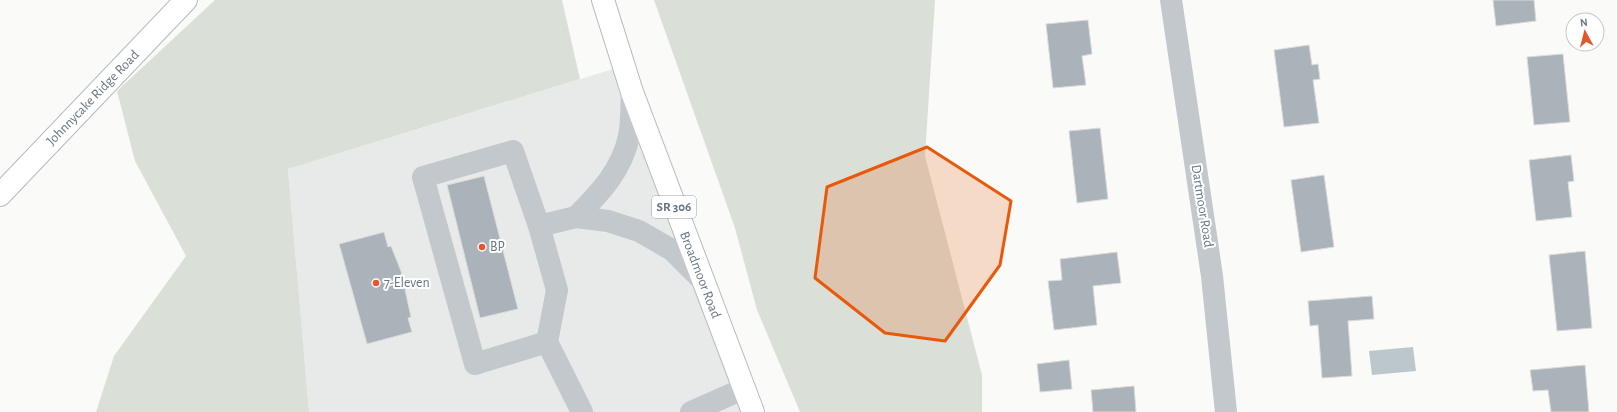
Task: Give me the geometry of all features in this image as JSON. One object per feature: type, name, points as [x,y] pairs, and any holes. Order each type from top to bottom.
[{"type":"main road","name":"Broadmoor Road","points":[[603,0],[632,92],[743,389],[753,412]]},
{"type":"main road","name":"Johnnycake Ridge Road","points":[[0,196],[182,2]]},
{"type":"street","name":"Dartmoor Road","points":[[1171,0],[1212,276],[1226,412]]},
{"type":"street","points":[[576,217],[600,193],[619,167],[630,135],[632,92]]},
{"type":"street","points":[[547,342],[475,364],[423,177],[513,151],[539,226],[556,290],[547,342],[582,412]]},
{"type":"street","points":[[539,226],[576,217],[608,221],[640,231],[672,250],[702,280]]},
{"type":"street","points":[[691,412],[743,389]]},
{"type":"highlighted area","points":[[927,147],[1011,201],[1000,265],[945,341],[885,333],[815,278],[827,187]]},
{"type":"shaded area","points":[[215,0],[562,0],[580,79],[288,169],[309,412],[96,412],[114,356],[186,256],[135,161],[117,91]]},
{"type":"shaded area","points":[[654,0],[935,0],[925,156],[982,375],[982,412],[800,412],[757,310],[735,228]]},
{"type":"shaded area","points":[[613,69],[753,412],[309,412],[288,169]]},
{"type":"shaded area","points":[[1413,347],[1416,371],[1372,375],[1369,351]]},
{"type":"building","points":[[1493,0],[1534,0],[1536,21],[1496,26]]},
{"type":"building","points":[[1088,20],[1092,54],[1082,56],[1086,85],[1053,88],[1046,24]]},
{"type":"building","points":[[1309,45],[1312,65],[1318,64],[1320,79],[1313,80],[1319,123],[1284,127],[1274,50]]},
{"type":"building","points":[[1563,54],[1570,122],[1534,125],[1527,57]]},
{"type":"building","points":[[1100,128],[1108,199],[1077,203],[1069,131]]},
{"type":"building","points":[[1571,155],[1574,181],[1568,182],[1572,217],[1536,221],[1529,160]]},
{"type":"building","points":[[1324,175],[1334,247],[1301,252],[1291,180]]},
{"type":"building","points":[[484,176],[518,309],[480,318],[447,185]]},
{"type":"building","points":[[384,232],[388,247],[391,246],[401,271],[411,317],[408,318],[412,332],[367,344],[339,244]]},
{"type":"building","points":[[1585,251],[1592,328],[1557,331],[1549,255]]},
{"type":"building","points":[[1117,252],[1121,283],[1093,286],[1097,325],[1054,330],[1048,281],[1062,280],[1060,259]]},
{"type":"building","points":[[1372,296],[1374,319],[1348,321],[1352,376],[1322,378],[1318,325],[1310,326],[1308,301]]},
{"type":"building","points":[[1069,360],[1072,389],[1040,392],[1037,364]]},
{"type":"building","points":[[1585,365],[1589,412],[1551,412],[1548,390],[1533,391],[1530,370]]},
{"type":"building","points":[[1134,386],[1136,412],[1093,412],[1091,390]]},
{"type":"place","name":"BP","points":[[482,247]]},
{"type":"place","name":"7-Eleven","points":[[376,283]]}]
